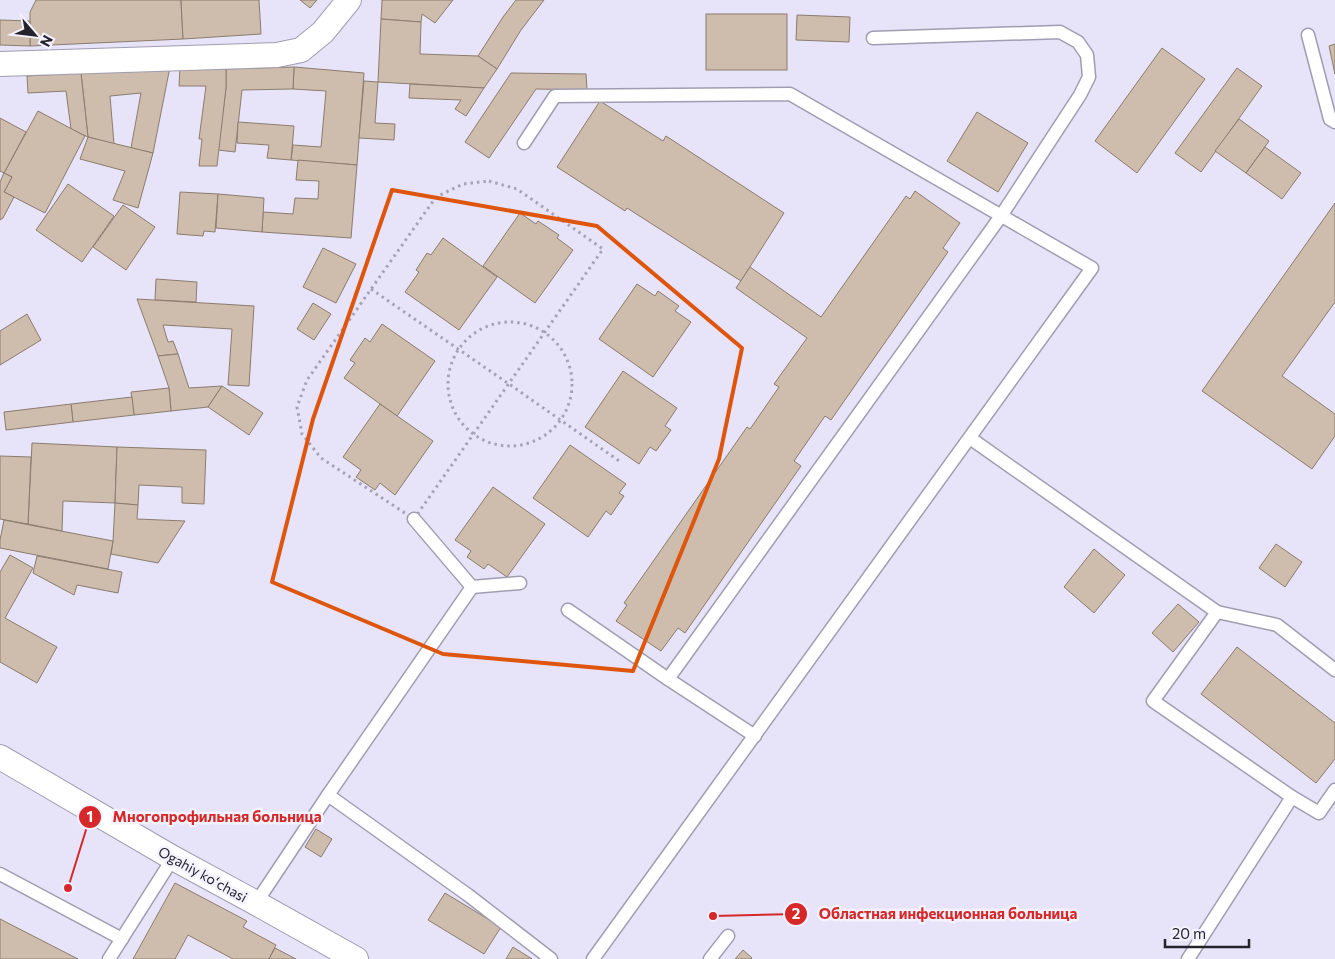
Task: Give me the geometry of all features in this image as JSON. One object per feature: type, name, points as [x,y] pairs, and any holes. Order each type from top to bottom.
[{"type":"street","points":[[0,64],[277,55],[301,50],[323,32],[348,0]]},
{"type":"street","name":"Ogahiy koʻchasi","points":[[0,757],[173,858],[356,959]]},
{"type":"lane","points":[[668,679],[1001,216],[1080,95],[1089,76],[1087,55],[1078,42],[1060,32],[873,38]]},
{"type":"lane","points":[[1308,35],[1330,119],[1335,122]]},
{"type":"lane","points":[[524,143],[555,96],[790,94],[1092,268],[593,959]]},
{"type":"lane","points":[[970,438],[1217,612],[1276,626],[1335,670]]},
{"type":"lane","points":[[414,519],[472,587]]},
{"type":"lane","points":[[472,587],[520,583]]},
{"type":"lane","points":[[256,903],[328,795],[472,587]]},
{"type":"lane","points":[[568,610],[755,736]]},
{"type":"lane","points":[[1217,612],[1153,701],[1319,813],[1335,790]]},
{"type":"lane","points":[[328,795],[468,895],[551,959]]},
{"type":"lane","points":[[1188,959],[1292,796]]},
{"type":"lane","points":[[109,959],[173,858]]},
{"type":"lane","points":[[0,874],[122,939]]},
{"type":"lane","points":[[710,959],[728,936]]},
{"type":"path","points":[[489,181],[517,189],[603,249],[414,519],[321,458],[302,434],[297,407],[307,380],[370,289],[436,197],[463,184],[489,181]]},
{"type":"path","points":[[370,289],[622,463]]},
{"type":"path","points":[[504,322],[526,323],[545,332],[559,346],[568,363],[572,383],[569,402],[560,420],[546,434],[530,443],[510,446],[490,444],[473,435],[458,420],[449,400],[448,378],[453,358],[465,340],[483,327],[504,322]]},
{"type":"highlighted area","points":[[392,190],[597,226],[742,348],[719,459],[633,671],[443,654],[272,582],[313,419]]},
{"type":"building","points":[[36,0],[181,0],[183,39],[30,46],[30,12]]},
{"type":"building","points":[[181,0],[259,0],[261,34],[183,39]]},
{"type":"building","points":[[300,0],[317,0],[310,8]]},
{"type":"building","points":[[382,0],[453,0],[435,23],[422,14],[421,22],[381,19]]},
{"type":"building","points":[[516,0],[544,0],[521,30],[497,69],[478,56]]},
{"type":"building","points":[[706,14],[787,14],[787,70],[706,70]]},
{"type":"building","points":[[797,15],[850,17],[849,42],[796,40]]},
{"type":"building","points":[[381,19],[421,22],[420,54],[478,56],[497,69],[484,88],[378,82]]},
{"type":"building","points":[[0,20],[30,21],[30,46],[0,45]]},
{"type":"building","points":[[1335,44],[1335,74],[1329,46]]},
{"type":"building","points":[[1162,48],[1205,79],[1137,173],[1095,141]]},
{"type":"building","points":[[170,67],[153,153],[131,148],[141,93],[110,96],[114,144],[88,137],[81,73]]},
{"type":"building","points":[[294,67],[364,73],[357,165],[291,160],[293,145],[321,147],[326,91],[293,89]]},
{"type":"building","points":[[294,67],[293,89],[242,90],[235,152],[218,150],[226,88],[226,69]]},
{"type":"building","points":[[180,68],[226,69],[226,88],[217,166],[199,166],[202,139],[199,139],[206,86],[179,86]]},
{"type":"building","points":[[1237,68],[1262,86],[1201,172],[1175,153]]},
{"type":"building","points":[[81,73],[88,137],[71,129],[66,91],[28,93],[27,76]]},
{"type":"building","points":[[511,73],[586,74],[587,90],[536,89],[489,158],[465,142]]},
{"type":"building","points":[[364,81],[378,82],[375,123],[395,124],[394,140],[359,138]]},
{"type":"building","points":[[410,84],[484,88],[466,116],[455,109],[461,100],[409,98]]},
{"type":"building","points":[[600,101],[663,141],[666,136],[784,213],[741,281],[627,208],[625,211],[557,167]]},
{"type":"building","points":[[38,111],[85,136],[45,213],[4,192],[12,177],[4,173]]},
{"type":"building","points":[[977,112],[1028,143],[998,192],[947,161]]},
{"type":"building","points":[[0,118],[26,132],[4,173],[0,171]]},
{"type":"building","points":[[1239,119],[1269,141],[1246,173],[1215,151]]},
{"type":"building","points":[[238,122],[294,126],[291,160],[267,158],[269,145],[237,143]]},
{"type":"building","points":[[88,137],[153,153],[138,208],[113,200],[125,171],[80,159]]},
{"type":"building","points":[[1265,147],[1301,173],[1282,199],[1246,173]]},
{"type":"building","points":[[298,160],[357,165],[351,238],[262,232],[263,212],[293,214],[295,198],[318,199],[319,181],[296,180]]},
{"type":"building","points":[[4,173],[12,177],[4,192],[14,197],[3,218],[0,220],[0,182]]},
{"type":"building","points":[[68,184],[114,216],[82,262],[36,230]]},
{"type":"building","points":[[915,191],[960,223],[943,248],[948,252],[831,420],[825,416],[794,461],[801,466],[685,633],[678,628],[661,651],[616,621],[627,605],[624,603],[747,427],[750,429],[779,387],[774,384],[807,338],[736,288],[750,267],[821,317],[906,196],[910,199]]},
{"type":"building","points":[[180,192],[218,194],[215,232],[204,231],[203,236],[177,234]]},
{"type":"building","points":[[218,194],[264,198],[262,232],[216,228]]},
{"type":"building","points":[[1335,203],[1335,302],[1282,376],[1335,414],[1335,436],[1312,469],[1202,391]]},
{"type":"building","points":[[123,205],[155,227],[126,270],[93,247]]},
{"type":"building","points":[[520,213],[536,224],[538,221],[559,235],[557,238],[573,250],[535,303],[483,266]]},
{"type":"building","points":[[443,238],[497,277],[459,330],[405,292],[419,272],[416,270],[427,253],[431,255]]},
{"type":"building","points":[[323,248],[356,264],[336,303],[303,287]]},
{"type":"building","points":[[156,279],[197,282],[196,302],[155,300]]},
{"type":"building","points":[[637,284],[655,296],[658,291],[679,306],[675,311],[691,322],[653,377],[599,339]]},
{"type":"building","points":[[137,299],[254,306],[249,386],[228,385],[232,329],[163,325],[168,342],[173,341],[178,354],[158,356]]},
{"type":"building","points":[[313,303],[331,314],[314,340],[297,329]]},
{"type":"building","points":[[27,314],[41,340],[0,365],[0,331]]},
{"type":"building","points":[[382,324],[435,361],[397,416],[344,378],[355,363],[350,360],[365,338],[370,342]]},
{"type":"building","points":[[178,354],[189,388],[222,386],[208,407],[171,411],[169,388],[158,356]]},
{"type":"building","points":[[623,371],[677,408],[665,426],[671,430],[656,451],[650,447],[639,464],[585,427]]},
{"type":"building","points":[[222,386],[263,413],[249,435],[208,407]]},
{"type":"building","points":[[169,388],[171,411],[134,415],[131,392]]},
{"type":"building","points":[[132,397],[134,415],[73,422],[71,404]]},
{"type":"building","points":[[71,404],[73,422],[6,430],[4,412]]},
{"type":"building","points":[[380,404],[433,441],[395,495],[380,483],[375,490],[356,477],[361,470],[343,457]]},
{"type":"building","points":[[32,443],[117,447],[115,503],[63,501],[62,531],[28,524]]},
{"type":"building","points":[[570,445],[626,484],[619,493],[624,496],[611,515],[606,511],[588,537],[533,498]]},
{"type":"building","points":[[117,447],[206,450],[204,504],[182,503],[182,487],[139,485],[138,505],[115,503]]},
{"type":"building","points":[[0,456],[31,457],[28,524],[0,519]]},
{"type":"building","points":[[493,487],[545,524],[507,577],[488,564],[484,569],[467,557],[471,551],[455,540]]},
{"type":"building","points":[[115,503],[138,505],[137,519],[185,521],[158,563],[111,554]]},
{"type":"building","points":[[4,520],[113,541],[108,569],[0,548]]},
{"type":"building","points":[[1276,544],[1302,562],[1285,587],[1259,568]]},
{"type":"building","points":[[1094,549],[1125,575],[1094,613],[1064,587]]},
{"type":"building","points":[[10,555],[33,568],[5,618],[57,647],[37,683],[0,662],[0,572]]},
{"type":"building","points":[[37,556],[122,572],[118,593],[77,585],[74,595],[33,573]]},
{"type":"building","points":[[1178,604],[1199,622],[1173,652],[1152,633]]},
{"type":"building","points":[[1237,647],[1335,723],[1335,759],[1316,783],[1201,694]]},
{"type":"building","points":[[316,829],[332,839],[321,857],[305,847]]},
{"type":"building","points":[[175,883],[247,921],[243,927],[276,945],[269,959],[233,959],[188,935],[175,959],[133,959]]},
{"type":"building","points":[[445,893],[501,927],[484,954],[428,920]]},
{"type":"building","points":[[0,919],[78,959],[0,959]]},
{"type":"building","points":[[513,947],[532,959],[506,959]]},
{"type":"building","points":[[275,948],[296,959],[269,959]]},
{"type":"building","points":[[743,950],[752,958],[735,959]]},
{"type":"place","name":"Многопрофильная больница","points":[[68,888]]},
{"type":"place","name":"Областная инфекционная больница","points":[[713,916]]}]
